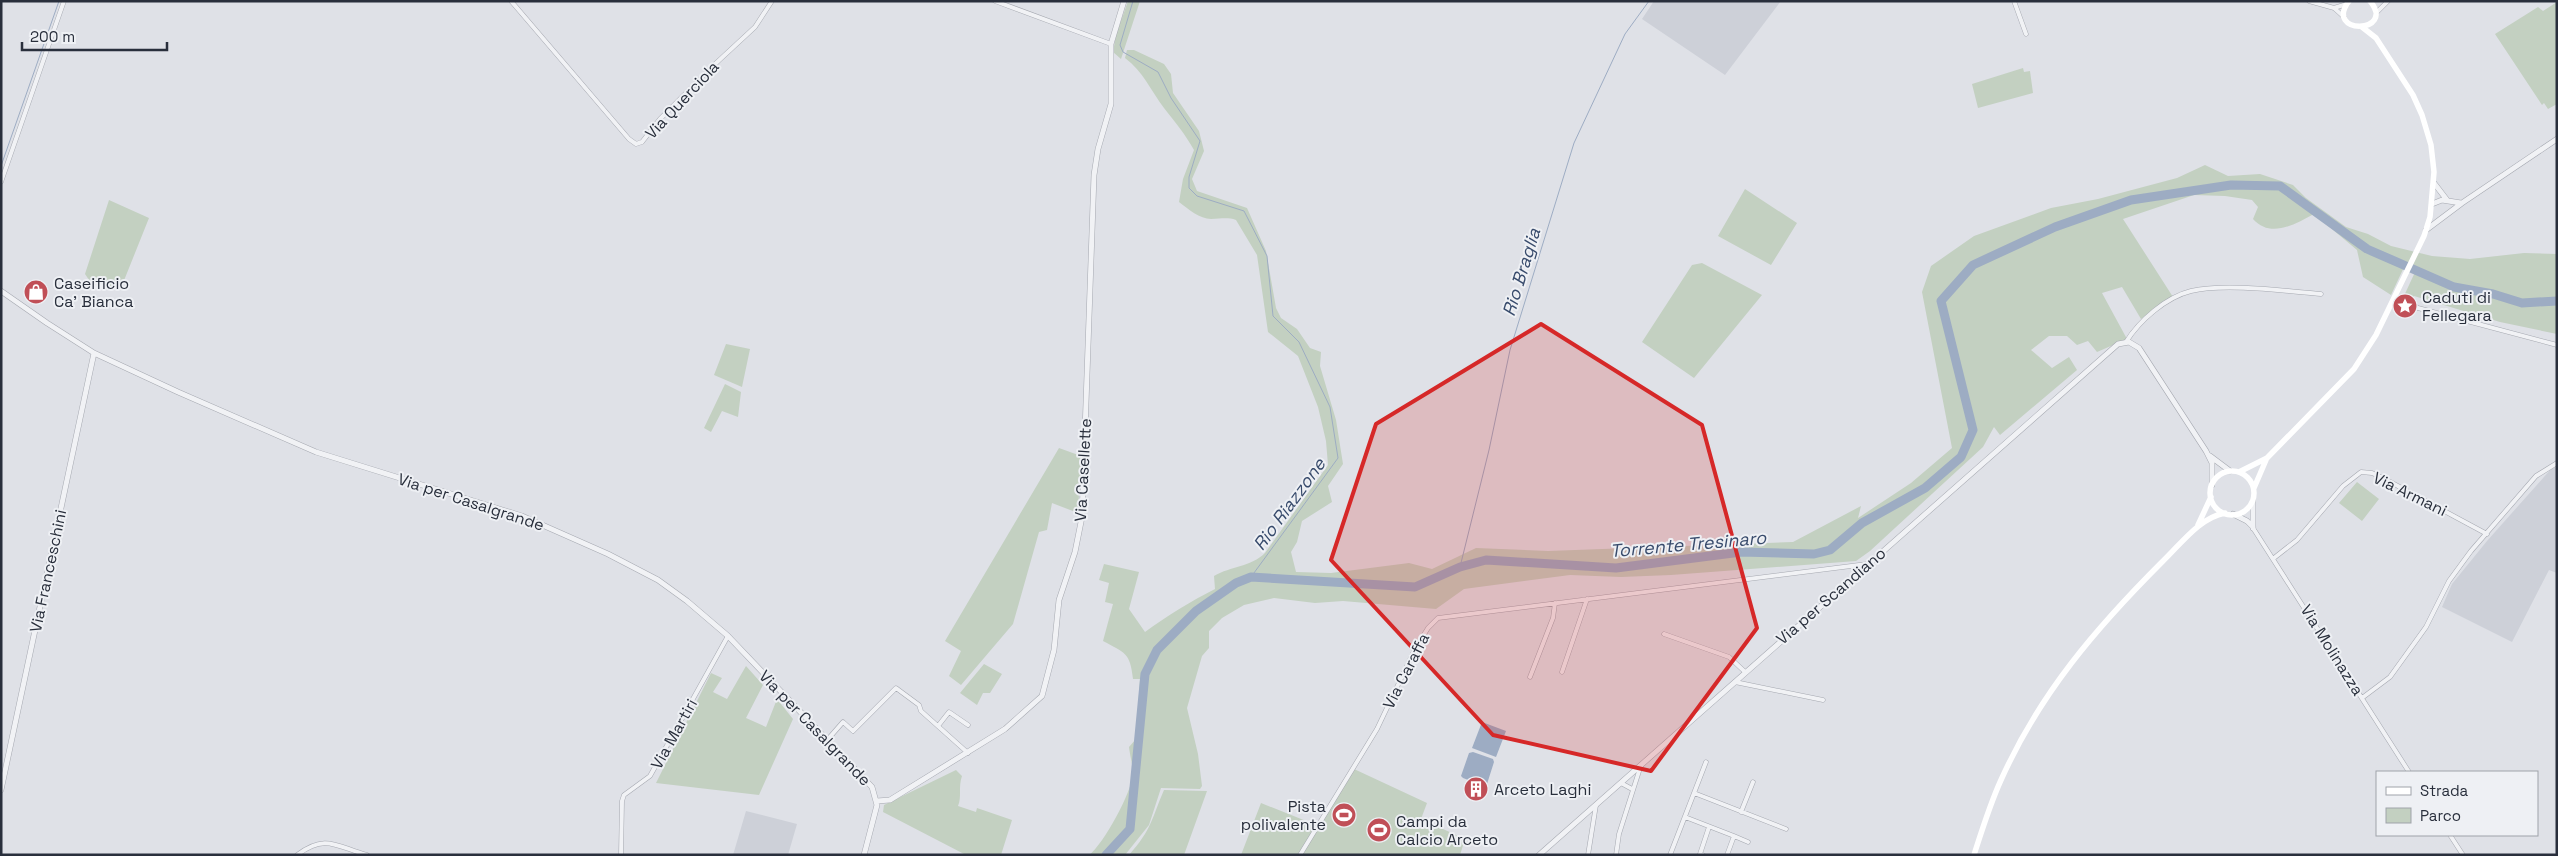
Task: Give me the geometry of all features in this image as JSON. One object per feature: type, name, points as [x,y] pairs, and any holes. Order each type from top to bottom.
[{"type":"main road","points":[[2370,1],[2374,7],[2376,38]]},
{"type":"main road","points":[[2239,472],[2267,458],[2348,376],[2376,335],[2426,230],[2432,204],[2434,182],[2431,145],[2422,115],[2413,95],[2376,38],[2362,27],[2354,26],[2346,19],[2344,11],[2348,2]]},
{"type":"main road","points":[[2362,27],[2374,17]]},
{"type":"main road","points":[[2211,497],[2218,510],[2225,513],[2233,514],[2245,511],[2253,501],[2254,489],[2267,458]]},
{"type":"main road","points":[[2196,529],[2211,497],[2212,485],[2219,476],[2230,471],[2239,472],[2249,478],[2254,489]]},
{"type":"main road","points":[[1974,855],[2004,772],[2032,718],[2056,681],[2099,626],[2196,529],[2208,519],[2225,513]]},
{"type":"street","points":[[1,182],[64,1]]},
{"type":"street","name":"Via Querciola","points":[[510,1],[629,139],[636,144],[642,142],[660,119],[714,65],[755,28],[772,1]]},
{"type":"street","points":[[995,1],[1111,44]]},
{"type":"street","name":"Via Casellette","points":[[877,801],[890,800],[969,754],[1005,729],[1042,696],[1054,650],[1059,600],[1075,552],[1082,517],[1094,175],[1098,149],[1111,104],[1111,44],[1124,1]]},
{"type":"street","points":[[2014,1],[2026,34]]},
{"type":"street","points":[[2309,1],[2334,8],[2346,19]]},
{"type":"street","points":[[2374,17],[2388,1]]},
{"type":"street","points":[[2334,8],[2348,2]]},
{"type":"street","points":[[2426,230],[2462,203],[2557,140]]},
{"type":"street","points":[[2434,182],[2448,200]]},
{"type":"street","points":[[2432,204],[2436,201],[2448,200],[2462,203]]},
{"type":"street","name":"Via per Scandiano","points":[[1538,855],[1744,671],[1869,564],[2113,347],[2126,342],[2132,332],[2158,309],[2177,296],[2191,291],[2273,290],[2321,294]]},
{"type":"street","name":"Via per Casalgrande","points":[[1,291],[94,353],[178,392],[316,452],[489,505],[565,535],[608,554],[673,590],[728,636],[868,782],[875,791],[877,801]]},
{"type":"street","points":[[2402,299],[2418,308],[2557,345]]},
{"type":"street","points":[[2126,342],[2135,344],[2140,348],[2206,451],[2212,463],[2212,485]]},
{"type":"street","name":"Via Franceschini","points":[[1,790],[94,353]]},
{"type":"street","points":[[2206,451],[2220,466],[2230,471]]},
{"type":"street","points":[[2362,698],[2390,677],[2426,627],[2449,581],[2487,534],[2536,476],[2557,463]]},
{"type":"street","name":"Via Armani","points":[[2274,558],[2297,540],[2343,486],[2361,472],[2372,473],[2383,478],[2487,534]]},
{"type":"street","points":[[2253,501],[2254,528]]},
{"type":"street","name":"Via Molinazza","points":[[2233,514],[2247,521],[2254,528],[2408,771]]},
{"type":"street","name":"Via Caraffa","points":[[1300,855],[1376,729],[1415,649],[1433,622],[1446,616],[1869,564]]},
{"type":"street","points":[[1562,672],[1587,599]]},
{"type":"street","points":[[1530,677],[1553,618],[1555,603]]},
{"type":"street","points":[[1664,634],[1729,658],[1744,671]]},
{"type":"street","name":"Via Martiri","points":[[621,855],[624,794],[650,776],[728,636]]},
{"type":"street","points":[[1732,682],[1823,700]]},
{"type":"street","points":[[829,738],[842,722],[853,731],[896,688],[918,705],[922,711],[969,754]]},
{"type":"street","points":[[938,726],[949,712],[968,725]]},
{"type":"street","points":[[1670,855],[1706,762]]},
{"type":"street","points":[[1616,855],[1632,789],[1642,763]]},
{"type":"street","points":[[1620,782],[1632,789]]},
{"type":"street","points":[[1741,812],[1753,782]]},
{"type":"street","points":[[1694,793],[1786,829]]},
{"type":"street","points":[[864,855],[877,801]]},
{"type":"street","points":[[1588,855],[1596,804]]},
{"type":"street","points":[[1684,817],[1748,842]]},
{"type":"street","points":[[1702,855],[1700,854],[1710,827]]},
{"type":"street","points":[[1727,855],[1734,836]]},
{"type":"street","points":[[2451,836],[2464,855]]},
{"type":"street","points":[[297,855],[314,844],[329,842],[367,855]]},
{"type":"highlighted area","points":[[1541,324],[1702,425],[1757,628],[1651,771],[1493,735],[1331,560],[1376,424]]},
{"type":"shaded area","points":[[1654,1],[1781,1],[1725,75],[1642,19]]},
{"type":"shaded area","points":[[2557,467],[2557,573],[2549,570],[2512,642],[2442,607],[2452,584],[2487,541],[2551,469]]},
{"type":"shaded area","points":[[746,811],[797,824],[788,855],[733,855]]},
{"type":"green space","points":[[1128,1],[1140,1],[1121,59],[1113,52],[1116,35]]},
{"type":"green space","points":[[2557,2],[2557,104],[2548,109],[2544,103],[2542,105],[2495,34],[2538,7],[2543,11]]},
{"type":"green space","points":[[1127,50],[1134,50],[1164,64],[1171,74],[1173,93],[1199,131],[1204,151],[1192,179],[1197,191],[1247,208],[1266,251],[1276,308],[1281,318],[1297,329],[1310,348],[1321,352],[1320,366],[1336,420],[1343,464],[1328,486],[1332,502],[1302,521],[1297,542],[1291,552],[1296,572],[1331,573],[1409,563],[1432,569],[1476,548],[1548,551],[1793,542],[1861,506],[1858,518],[1911,483],[1952,448],[1922,292],[1931,266],[1974,236],[2051,208],[2098,199],[2177,178],[2205,165],[2228,176],[2260,174],[2293,185],[2306,198],[2346,227],[2368,234],[2391,246],[2432,256],[2470,259],[2524,253],[2557,254],[2557,334],[2500,322],[2414,296],[2410,303],[2403,298],[2416,270],[2405,265],[2391,295],[2363,277],[2357,250],[2314,214],[2283,228],[2267,228],[2253,219],[2258,207],[2252,200],[2225,196],[2194,195],[2123,219],[2173,297],[2141,319],[2122,287],[2102,293],[2127,339],[2097,352],[2088,341],[2077,345],[2067,336],[2049,336],[2031,350],[2052,368],[2069,357],[2077,370],[2000,435],[1994,427],[1983,447],[1870,551],[1856,561],[1671,575],[1621,577],[1570,575],[1464,589],[1436,609],[1343,601],[1315,603],[1274,598],[1244,605],[1222,618],[1209,631],[1209,648],[1202,656],[1187,708],[1198,754],[1202,786],[1200,789],[1161,788],[1149,825],[1125,855],[1089,855],[1109,830],[1128,793],[1133,774],[1129,747],[1136,739],[1140,679],[1133,679],[1130,663],[1125,654],[1103,641],[1113,604],[1105,602],[1109,583],[1099,580],[1104,564],[1139,572],[1129,609],[1145,632],[1179,609],[1215,589],[1214,576],[1254,561],[1265,553],[1328,465],[1326,441],[1318,407],[1298,356],[1268,332],[1257,255],[1236,220],[1227,218],[1207,219],[1194,213],[1179,202],[1183,179],[1194,150],[1142,75],[1125,58]]},
{"type":"green space","points":[[2023,68],[2024,72],[2030,71],[2033,93],[1978,108],[1972,84]]},
{"type":"green space","points":[[1745,189],[1797,223],[1771,265],[1718,236]]},
{"type":"green space","points":[[109,200],[149,218],[121,288],[100,287],[92,283],[85,274]]},
{"type":"green space","points":[[1702,263],[1762,295],[1694,378],[1642,342],[1692,265]]},
{"type":"green space","points":[[726,344],[750,349],[742,387],[714,375]]},
{"type":"green space","points":[[725,384],[741,392],[738,417],[722,411],[711,432],[704,428]]},
{"type":"green space","points":[[1059,448],[1081,456],[1078,513],[1052,503],[1047,530],[1039,532],[1013,624],[961,685],[949,676],[961,651],[945,641]]},
{"type":"green space","points":[[2357,482],[2379,499],[2362,521],[2339,503]]},
{"type":"green space","points":[[984,664],[1002,674],[990,693],[983,693],[977,705],[960,693]]},
{"type":"green space","points":[[746,666],[763,685],[746,718],[766,727],[777,699],[793,719],[759,795],[656,783],[711,673],[722,678],[713,692],[727,699]]},
{"type":"green space","points":[[1354,769],[1427,803],[1421,819],[1465,839],[1460,855],[1241,855],[1261,803],[1316,825]]},
{"type":"green space","points":[[956,770],[962,776],[958,806],[976,812],[977,808],[1012,820],[1001,855],[966,855],[883,812],[884,805]]},
{"type":"green space","points":[[1164,790],[1207,791],[1184,855],[1129,855],[1147,831]]},
{"type":"water","points":[[1482,722],[1506,731],[1496,757],[1472,748]]},
{"type":"water","points":[[1473,752],[1493,759],[1494,762],[1487,784],[1484,786],[1461,776],[1469,753]]},
{"type":"waterway","points":[[1,166],[59,1]]},
{"type":"waterway","name":"Rio Riazzone","points":[[1133,1],[1120,45],[1123,52],[1158,72],[1171,98],[1200,141],[1189,177],[1189,188],[1197,196],[1244,211],[1267,256],[1273,316],[1299,342],[1330,407],[1338,458],[1251,577]]},
{"type":"waterway","name":"Rio Braglia","points":[[1460,567],[1489,450],[1510,350],[1574,143],[1625,34],[1649,1]]},
{"type":"waterway","name":"Torrente Tresinaro","points":[[1106,855],[1130,829],[1145,674],[1157,650],[1196,611],[1236,583],[1251,577],[1415,587],[1460,567],[1486,560],[1616,568],[1741,552],[1814,554],[1830,550],[1862,523],[1925,488],[1961,457],[1973,430],[1941,301],[1973,265],[2055,227],[2131,200],[2231,185],[2280,186],[2367,249],[2454,287],[2493,294],[2522,303],[2557,301]]},
{"type":"place","name":"Caseificio Ca' Bianca","points":[[36,292]]},
{"type":"place","name":"Caduti di Fellegara","points":[[2405,306]]},
{"type":"place","name":"Arceto Laghi","points":[[1476,789]]},
{"type":"place","name":"Pista polivalente","points":[[1344,815]]},
{"type":"place","name":"Campi da Calcio Arceto","points":[[1379,830]]}]
